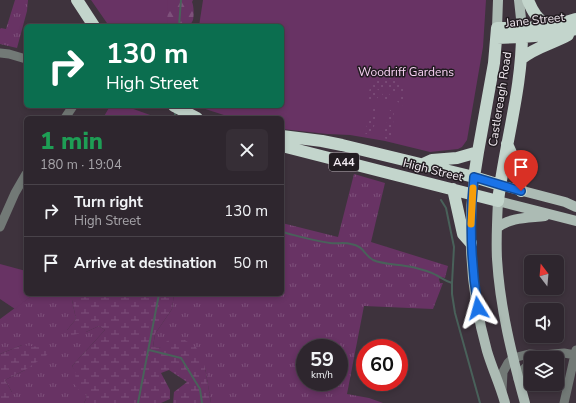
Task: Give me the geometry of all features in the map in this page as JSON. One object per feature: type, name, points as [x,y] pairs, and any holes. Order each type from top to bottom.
[{"type":"highway","points":[[77,0],[93,24]]},
{"type":"highway","points":[[528,0],[535,15],[540,21],[548,26]]},
{"type":"highway","name":"Jane Street","points":[[497,37],[576,19]]},
{"type":"highway","points":[[521,59],[528,53],[558,40],[576,29]]},
{"type":"highway","name":"Jane Street","points":[[522,32],[548,35],[576,29]]},
{"type":"highway","name":"Castlereagh Road","points":[[498,201],[516,98],[521,59],[522,32]]},
{"type":"highway","name":"Castlereagh Road","points":[[474,177],[494,63],[497,37]]},
{"type":"highway","points":[[178,108],[193,116]]},
{"type":"highway","name":"High Street","points":[[284,136],[342,145],[474,177],[500,185]]},
{"type":"highway","points":[[507,144],[515,162],[521,191]]},
{"type":"highway","name":"High Street","points":[[284,147],[498,201]]},
{"type":"highway","name":"High Street","points":[[421,165],[432,160],[457,158],[478,152]]},
{"type":"highway","points":[[453,189],[463,234],[471,243]]},
{"type":"main road","name":"Castlereagh Road","points":[[497,37],[498,0]]},
{"type":"main road","name":"Castlereagh Road","points":[[519,0],[522,32]]},
{"type":"main road","points":[[474,177],[472,194],[471,243],[474,282],[480,321],[488,352],[504,398]]},
{"type":"main road","name":"High Street","points":[[500,185],[565,202],[576,207]]},
{"type":"main road","name":"High Street","points":[[498,201],[576,221]]},
{"type":"main road","points":[[498,201],[497,245],[499,281],[513,358],[525,403]]},
{"type":"main road","points":[[497,228],[509,220],[551,215]]},
{"type":"street","points":[[0,53],[24,58]]},
{"type":"street","points":[[0,227],[15,193],[24,177]]},
{"type":"street","points":[[564,353],[576,353],[564,403]]},
{"type":"street","points":[[504,398],[503,372],[513,358],[524,355]]},
{"type":"street","points":[[518,379],[524,369]]},
{"type":"green space","points":[[15,0],[28,0],[27,11],[17,48],[0,44],[0,29],[6,29]]},
{"type":"green space","points":[[91,0],[168,0],[167,24],[108,24]]},
{"type":"green space","points":[[164,0],[193,0],[193,20],[190,24],[162,24]]},
{"type":"green space","name":"Woodriff Gardens","points":[[203,0],[486,0],[483,47],[467,140],[462,147],[458,149],[430,152],[385,141],[350,135],[284,129],[284,116],[227,116],[202,108],[284,108],[284,24],[199,24]]},
{"type":"green space","points":[[385,78],[397,81],[402,85],[405,91],[395,93],[388,88],[380,91],[372,86],[377,81]]},
{"type":"green space","points":[[370,88],[378,94],[378,98],[368,100]]},
{"type":"green space","points":[[386,92],[391,97],[386,102],[381,97]]},
{"type":"green space","points":[[406,95],[404,106],[395,100],[396,97]]},
{"type":"green space","points":[[374,107],[378,108],[372,136],[364,133]]},
{"type":"green space","points":[[109,108],[131,108],[153,116],[104,116]]},
{"type":"green space","points":[[390,110],[394,110],[392,140],[383,138]]},
{"type":"green space","points":[[354,174],[385,183],[371,242],[448,266],[445,278],[441,277],[439,279],[440,283],[443,283],[433,309],[364,306],[358,339],[356,339],[356,347],[348,389],[348,339],[296,339],[296,391],[348,391],[347,394],[369,398],[383,403],[211,403],[205,367],[161,348],[153,347],[155,334],[172,309],[174,296],[284,296],[284,224],[338,237]]},
{"type":"green space","points":[[0,264],[24,270],[24,296],[31,296],[15,309],[0,299]]},
{"type":"green space","points":[[31,296],[72,296],[76,319],[67,330],[86,332],[99,326],[105,330],[72,366],[88,388],[84,403],[12,403],[12,392],[5,380],[25,370],[22,345],[0,354],[0,319]]},
{"type":"green space","points":[[72,296],[174,296],[172,309],[155,334],[153,347],[161,348],[167,341],[183,339],[196,347],[205,367],[211,403],[173,403],[174,392],[187,382],[169,370],[161,373],[170,390],[170,399],[161,403],[84,403],[87,388],[79,390],[74,384],[76,373],[72,366],[105,330],[99,326],[86,332],[69,336],[67,330],[76,319]]},
{"type":"green space","points":[[22,345],[49,348],[47,355],[25,370],[5,380],[12,392],[12,403],[0,403],[0,354]]},
{"type":"waterway","points":[[179,24],[181,0]]},
{"type":"waterway","points":[[175,111],[175,116]]},
{"type":"waterway","points":[[441,200],[446,208],[454,247],[452,283]]},
{"type":"waterway","points":[[284,232],[324,242],[355,245],[373,260],[382,263],[424,270],[452,283],[455,313],[480,403]]},
{"type":"waterway","points":[[138,403],[159,296]]},
{"type":"waterway","points":[[149,350],[181,358],[200,389],[202,403]]},
{"type":"slow traffic","points":[[471,224],[473,188]]},
{"type":"route","points":[[478,308],[473,275],[471,243],[471,207],[474,177],[521,191]]}]
